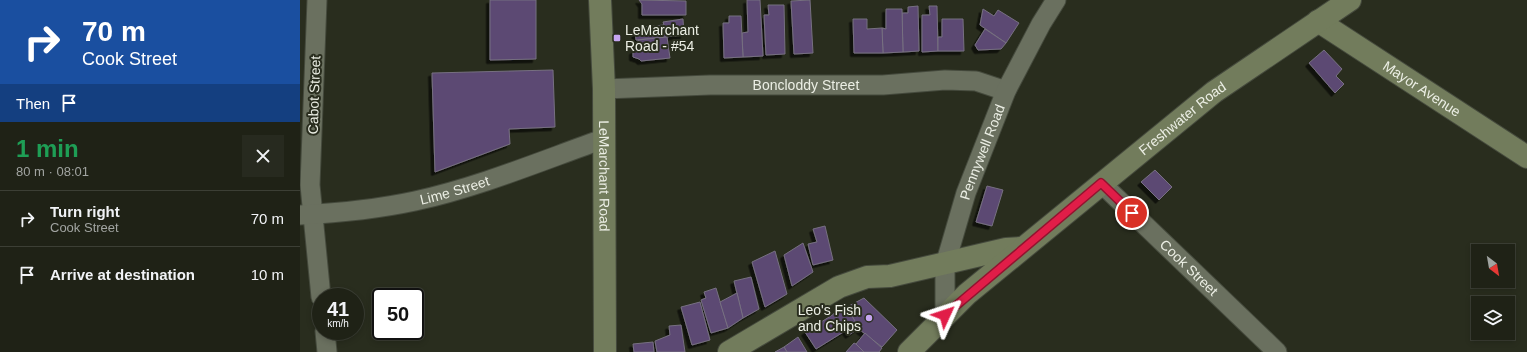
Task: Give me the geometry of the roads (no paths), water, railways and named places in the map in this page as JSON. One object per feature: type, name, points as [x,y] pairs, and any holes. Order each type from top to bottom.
[{"type":"main road","name":"LeMarchant Road","points":[[600,0],[604,89],[605,352]]},
{"type":"main road","name":"Freshwater Road","points":[[909,352],[945,315],[1003,267],[1022,248],[1214,92],[1350,0]]},
{"type":"main road","name":"Mayor Avenue","points":[[1318,21],[1527,157]]},
{"type":"main road","points":[[729,352],[839,287],[867,277],[890,276],[945,265],[1006,249],[1022,248]]},
{"type":"street","name":"Cabot Street","points":[[317,0],[310,185],[306,215],[319,288]]},
{"type":"street","name":"Pennywell Road","points":[[945,315],[945,265],[966,193],[1006,91],[1040,24],[1056,0]]},
{"type":"street","name":"Boncloddy Street","points":[[604,89],[710,85],[883,85],[945,80],[976,81],[1006,91]]},
{"type":"street","name":"Lime Street","points":[[306,215],[366,209],[414,201],[458,190],[503,176],[603,139]]},
{"type":"street","name":"Cook Street","points":[[1101,183],[1278,352]]},
{"type":"street","points":[[326,340],[327,352]]},
{"type":"place","name":"LeMarchant Road - #54","points":[[617,38]]},
{"type":"place","name":"Leo's Fish and Chips","points":[[869,318]]}]
